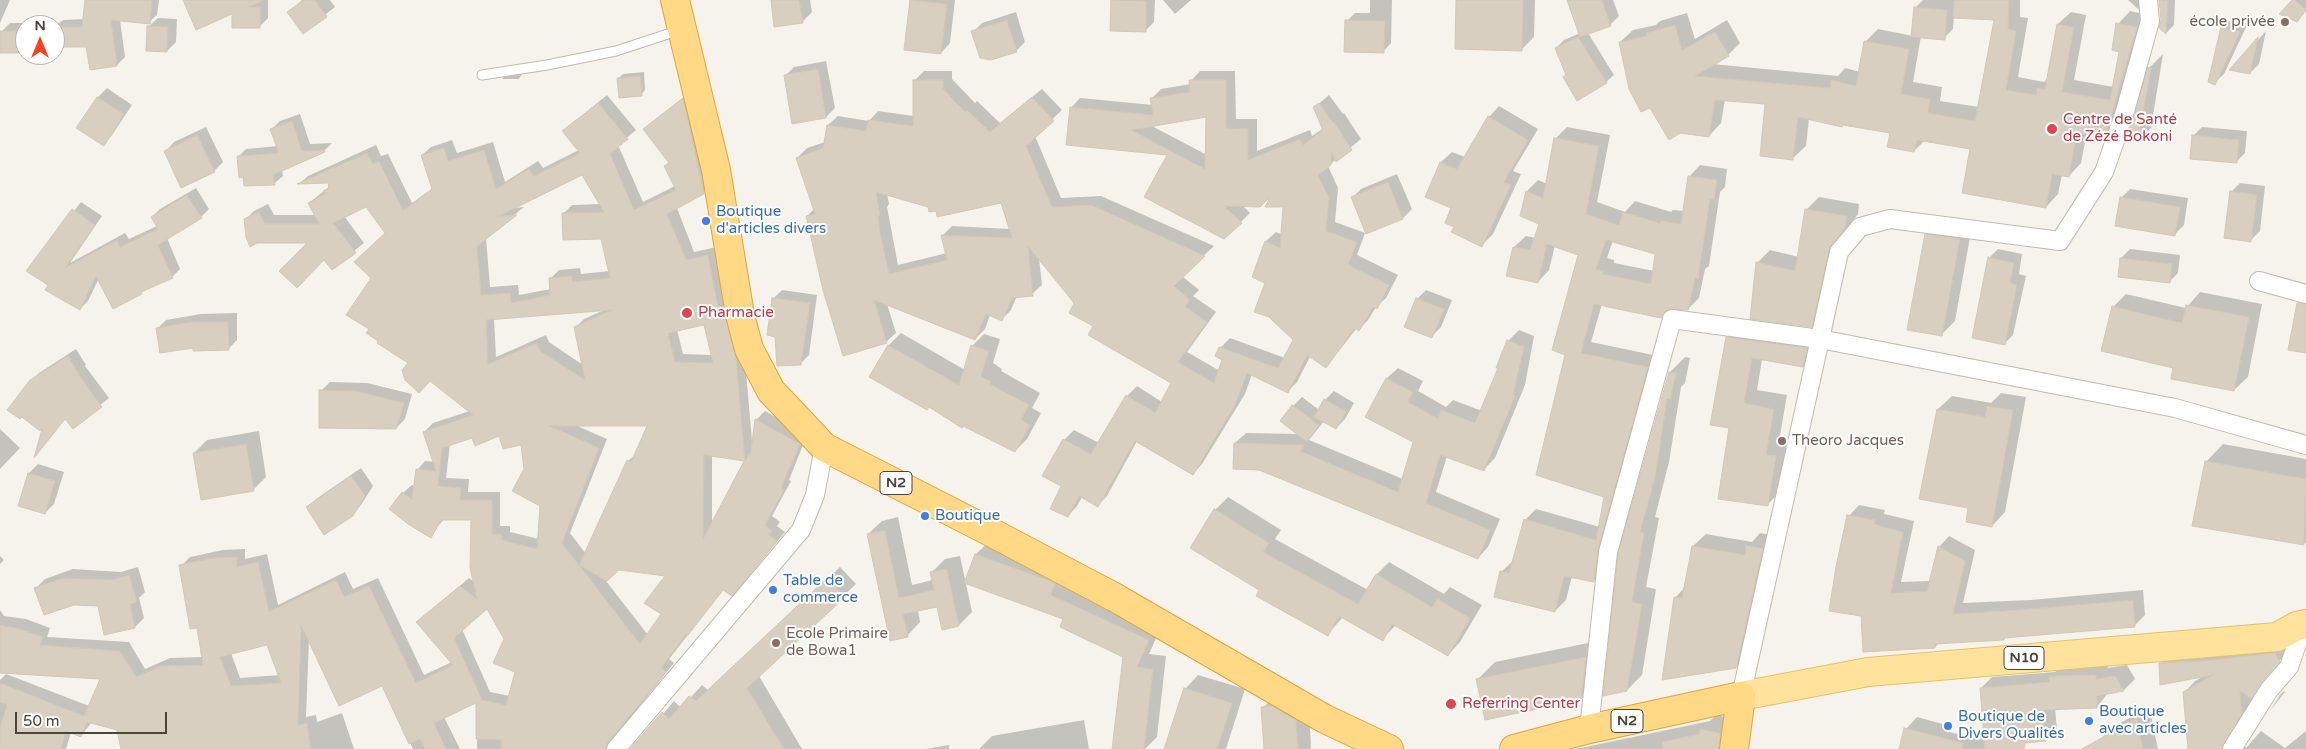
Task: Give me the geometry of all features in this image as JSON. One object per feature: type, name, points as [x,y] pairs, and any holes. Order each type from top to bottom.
[{"type":"highway","name":"N2","points":[[675,0],[716,170],[740,315],[749,349],[771,391],[824,447],[1114,597],[1325,719],[1389,749]]},
{"type":"highway","name":"N2","points":[[1514,749],[1589,729],[1741,696]]},
{"type":"highway","points":[[1734,749],[1741,696]]},
{"type":"main road","name":"N10","points":[[1741,696],[1868,672],[2277,637],[2302,625]]},
{"type":"street","points":[[1741,696],[1839,252],[1860,227],[1890,218],[2060,242],[2104,172],[2124,115],[2150,21],[2148,0]]},
{"type":"street","points":[[2259,281],[2306,294]]},
{"type":"street","points":[[1589,729],[1608,552],[1672,319],[1820,339],[2175,408],[2306,445]]},
{"type":"street","points":[[616,749],[801,530],[815,495],[824,447]]},
{"type":"street","points":[[2232,749],[2269,690],[2289,667],[2302,625]]},
{"type":"lane","points":[[482,75],[547,65],[616,51],[683,29]]},
{"type":"building","points":[[85,0],[152,0],[150,24],[111,20],[117,66],[90,70],[86,47],[65,47],[65,27],[82,27]]},
{"type":"building","points":[[183,0],[264,0],[249,7],[260,7],[260,28],[232,28],[232,14],[196,30]]},
{"type":"building","points":[[304,0],[315,0],[327,17],[303,34],[287,12]]},
{"type":"building","points":[[771,0],[799,0],[803,23],[774,27]]},
{"type":"building","points":[[910,0],[947,4],[941,54],[904,50]]},
{"type":"building","points":[[1111,0],[1146,1],[1146,32],[1110,31]]},
{"type":"building","points":[[1456,0],[1523,0],[1522,51],[1455,49]]},
{"type":"building","points":[[1567,0],[1602,0],[1611,26],[1580,37]]},
{"type":"building","points":[[1954,0],[2009,0],[2008,29],[2016,31],[2006,90],[2036,95],[2037,88],[2045,89],[2057,24],[2074,27],[2062,92],[2110,100],[2119,52],[2112,50],[2116,23],[2137,27],[2105,137],[2077,132],[2069,177],[2052,174],[2046,208],[1962,193],[1970,149],[1917,140],[1914,152],[1887,147],[1890,133],[1843,125],[1842,127],[1798,117],[1793,160],[1760,156],[1765,104],[1715,100],[1709,137],[1680,133],[1669,140],[1650,108],[1641,112],[1629,89],[1619,42],[1647,36],[1646,33],[1675,25],[1682,50],[1715,32],[1729,56],[1695,76],[1830,88],[1831,80],[1856,86],[1864,41],[1909,49],[1901,94],[1930,99],[1928,113],[1975,121],[1994,20],[1953,18]]},
{"type":"building","points":[[2159,0],[2168,0],[2166,34],[2159,28],[2161,20]]},
{"type":"building","points":[[2292,0],[2295,0],[2306,10],[2297,22],[2279,14]]},
{"type":"building","points":[[1914,7],[1947,10],[1945,40],[1911,37]]},
{"type":"building","points":[[1007,20],[1017,52],[991,60],[980,58],[971,31]]},
{"type":"building","points":[[1345,20],[1385,21],[1384,53],[1344,52]]},
{"type":"building","points":[[147,26],[168,27],[167,52],[146,51]]},
{"type":"building","points":[[2221,27],[2240,32],[2215,85],[2208,82]]},
{"type":"building","points":[[0,31],[15,31],[15,53],[0,53]]},
{"type":"building","points":[[1578,37],[1607,83],[1577,101],[1563,77],[1566,75],[1555,48]]},
{"type":"building","points":[[2258,37],[2250,74],[2229,70]]},
{"type":"building","points":[[2148,67],[2151,68],[2138,142],[2126,140]]},
{"type":"building","points":[[818,69],[826,118],[792,124],[784,75]]},
{"type":"building","points":[[640,76],[642,96],[619,98],[617,78]]},
{"type":"building","points":[[913,80],[943,80],[943,89],[965,112],[967,110],[990,132],[1032,97],[1054,121],[1026,146],[1052,207],[1091,205],[1205,256],[1174,286],[1190,300],[1185,306],[1207,322],[1178,362],[1214,383],[1222,360],[1215,356],[1219,347],[1278,368],[1293,340],[1269,317],[1254,312],[1265,283],[1252,277],[1265,241],[1280,248],[1283,207],[1265,207],[1270,197],[1260,207],[1224,206],[1242,223],[1224,239],[1144,197],[1167,155],[1066,145],[1070,107],[1153,115],[1150,98],[1190,92],[1189,80],[1226,80],[1226,128],[1248,129],[1248,160],[1300,139],[1303,145],[1323,130],[1313,107],[1319,103],[1352,150],[1336,162],[1332,152],[1331,165],[1318,175],[1329,198],[1326,231],[1357,242],[1348,265],[1389,285],[1377,309],[1373,307],[1359,331],[1355,328],[1326,368],[1307,355],[1288,393],[1247,373],[1235,405],[1193,475],[1135,441],[1098,507],[1079,496],[1068,517],[1050,509],[1061,486],[1042,476],[1063,439],[1091,454],[1126,395],[1155,413],[1171,383],[1088,335],[1093,326],[1069,313],[1074,303],[1028,246],[1033,296],[1012,298],[1002,321],[986,314],[975,340],[874,300],[887,343],[843,356],[823,290],[806,216],[815,214],[796,158],[823,148],[827,125],[866,131],[868,120],[913,126]],"holes":[[[1206,117],[1205,169],[1131,130],[1155,126]],[[876,192],[928,207],[929,212],[936,211],[937,217],[1001,203],[1012,238],[941,235],[947,260],[889,274],[880,232],[878,216],[880,215]]]},
{"type":"building","points":[[97,97],[124,114],[104,146],[76,128]]},
{"type":"building","points":[[683,98],[704,194],[667,214],[686,260],[708,255],[718,307],[723,306],[736,358],[745,461],[751,451],[755,419],[800,444],[781,488],[784,490],[765,525],[772,531],[769,535],[777,541],[732,596],[723,590],[688,635],[686,634],[661,668],[666,672],[608,742],[606,749],[501,749],[501,740],[476,739],[476,703],[434,723],[446,749],[425,749],[420,739],[409,744],[382,686],[339,706],[301,625],[298,725],[307,723],[311,749],[121,749],[117,730],[87,722],[81,737],[66,731],[61,749],[0,749],[0,727],[7,705],[0,702],[0,683],[84,716],[100,679],[0,673],[0,625],[43,637],[40,645],[120,651],[136,677],[161,666],[203,665],[197,628],[190,629],[179,565],[213,558],[237,557],[237,567],[258,562],[269,612],[336,580],[344,597],[369,586],[416,683],[453,665],[416,622],[460,586],[477,599],[470,568],[471,520],[441,520],[431,538],[408,524],[389,509],[402,492],[412,500],[416,469],[436,471],[423,432],[473,415],[430,381],[419,393],[405,380],[402,370],[408,363],[377,343],[378,341],[366,333],[369,329],[346,315],[371,278],[354,262],[385,233],[366,207],[331,224],[334,224],[356,253],[332,270],[324,260],[297,288],[279,271],[307,243],[257,243],[250,247],[246,237],[244,219],[259,212],[265,224],[319,224],[308,203],[325,194],[323,191],[329,188],[328,183],[297,184],[367,153],[373,164],[379,161],[403,211],[432,189],[421,155],[444,148],[448,161],[484,150],[496,189],[529,169],[534,176],[580,153],[562,131],[598,103],[628,139],[610,154],[634,210],[676,190],[664,166],[669,163],[643,129]],"holes":[[[582,175],[604,212],[562,213],[563,240],[601,239],[610,278],[572,282],[572,276],[549,278],[550,295],[511,303],[510,293],[481,295],[477,246],[517,215],[499,216]],[[612,310],[574,327],[585,380],[540,351],[537,343],[488,364],[486,320]],[[704,325],[713,363],[675,362],[668,333]],[[550,426],[647,426],[631,462],[627,460],[579,565],[607,581],[619,570],[665,576],[644,603],[661,614],[640,644],[562,543],[599,448]],[[499,436],[503,449],[521,445],[524,469],[512,491],[540,506],[537,549],[502,540],[501,534],[492,534],[492,500],[460,500],[461,488],[438,486],[442,448],[472,438],[475,446]],[[704,455],[744,461],[703,539]],[[487,609],[504,639],[493,663],[515,672],[506,705],[482,700],[454,638]],[[267,645],[281,683],[231,686],[220,657]]]},
{"type":"building","points":[[1488,116],[1528,140],[1504,182],[1511,185],[1482,247],[1451,232],[1454,227],[1445,223],[1451,208],[1425,197],[1440,162],[1457,169]]},
{"type":"building","points":[[292,121],[302,151],[324,150],[325,152],[273,175],[275,185],[244,186],[243,177],[239,178],[237,156],[279,153],[270,129]]},
{"type":"building","points":[[197,135],[215,172],[181,188],[164,151]]},
{"type":"building","points":[[2192,135],[2239,140],[2237,163],[2190,159]]},
{"type":"building","points":[[1554,138],[1599,146],[1586,214],[1619,225],[1623,212],[1660,223],[1661,221],[1681,224],[1688,176],[1717,180],[1714,200],[1710,199],[1698,279],[1695,278],[1688,310],[1669,309],[1664,312],[1661,318],[1594,304],[1581,353],[1648,367],[1598,549],[1594,582],[1564,576],[1555,612],[1494,597],[1500,571],[1509,573],[1524,519],[1596,540],[1604,497],[1536,475],[1565,355],[1552,350],[1578,255],[1547,244],[1538,283],[1506,276],[1513,247],[1530,250],[1539,224],[1520,216],[1526,191],[1543,198]],"holes":[[[1606,240],[1655,254],[1651,284],[1603,274],[1604,271],[1596,269]]]},
{"type":"building","points":[[1388,182],[1403,219],[1366,234],[1351,197]]},
{"type":"building","points":[[2230,191],[2257,195],[2251,242],[2224,238]]},
{"type":"building","points":[[187,195],[202,218],[158,245],[173,278],[141,292],[142,294],[113,309],[96,276],[80,310],[45,290],[48,285],[26,271],[72,209],[95,225],[65,268],[117,240],[120,247],[158,229],[151,217]]},
{"type":"building","points":[[2120,197],[2180,207],[2175,236],[2115,226]]},
{"type":"building","points":[[1805,209],[1847,216],[1845,228],[1829,250],[1812,327],[1750,319],[1756,262],[1795,271]]},
{"type":"building","points":[[1925,234],[1960,239],[1942,336],[1907,330]]},
{"type":"building","points":[[1988,257],[2014,263],[2010,283],[2017,285],[2005,345],[1972,338]]},
{"type":"building","points":[[2120,258],[2172,264],[2170,283],[2118,277]]},
{"type":"building","points":[[772,298],[810,303],[801,365],[777,366],[775,337],[767,335]]},
{"type":"building","points":[[1416,298],[1444,309],[1432,338],[1404,327]]},
{"type":"building","points":[[2297,303],[2306,304],[2306,353],[2288,350]]},
{"type":"building","points":[[2186,305],[2249,317],[2234,391],[2171,379],[2173,368],[2101,351],[2112,306],[2182,323]]},
{"type":"building","points":[[191,322],[228,322],[229,350],[193,351],[193,348],[160,353],[156,328]]},
{"type":"building","points":[[1726,337],[1807,348],[1803,367],[1752,358],[1744,403],[1774,409],[1766,455],[1776,456],[1768,506],[1718,499],[1729,428],[1710,425]]},
{"type":"building","points":[[1507,340],[1524,347],[1513,395],[1515,396],[1484,471],[1440,455],[1426,503],[1490,530],[1478,559],[1259,470],[1233,469],[1234,443],[1305,445],[1300,451],[1398,492],[1413,442],[1365,417],[1386,378],[1413,392],[1408,402],[1438,419],[1441,410],[1475,423],[1498,368],[1496,368]]},
{"type":"building","points":[[888,345],[959,385],[971,345],[989,351],[981,376],[991,382],[990,384],[1029,405],[1021,420],[1030,425],[1015,452],[963,426],[962,428],[929,407],[927,410],[869,377]]},
{"type":"building","points":[[68,356],[78,374],[102,407],[73,429],[65,419],[34,458],[42,429],[40,431],[22,417],[20,419],[7,410],[30,380]]},
{"type":"building","points":[[1669,372],[1676,373],[1670,399],[1667,399],[1655,478],[1640,532],[1644,533],[1632,602],[1642,604],[1627,691],[1603,696],[1618,554]]},
{"type":"building","points":[[319,390],[357,391],[404,403],[396,429],[319,428]]},
{"type":"building","points":[[1324,399],[1346,412],[1336,429],[1314,417]]},
{"type":"building","points":[[1292,405],[1319,425],[1307,442],[1280,421]]},
{"type":"building","points":[[1987,406],[2013,410],[1992,527],[1966,522],[1968,508],[1919,499],[1937,409],[1985,417]]},
{"type":"building","points":[[246,444],[254,491],[201,500],[193,453]]},
{"type":"building","points":[[2205,461],[2306,479],[2304,545],[2192,526]]},
{"type":"building","points":[[28,473],[55,481],[45,514],[18,506]]},
{"type":"building","points":[[351,476],[365,496],[353,516],[324,535],[306,507]]},
{"type":"building","points":[[1214,509],[1269,543],[1263,552],[1358,604],[1376,574],[1432,607],[1437,599],[1470,618],[1448,656],[1392,624],[1383,641],[1339,616],[1328,636],[1256,596],[1259,590],[1190,548]]},
{"type":"building","points":[[1847,515],[1875,520],[1874,524],[1903,532],[1891,593],[1927,591],[1938,546],[1965,561],[1953,614],[2133,600],[2135,627],[2004,638],[2004,640],[1935,644],[1935,648],[1863,652],[1861,616],[1829,611]]},
{"type":"building","points":[[885,530],[899,598],[934,590],[930,572],[947,569],[959,626],[942,630],[937,607],[903,614],[908,637],[890,641],[867,534]]},
{"type":"building","points":[[1746,545],[1763,549],[1736,668],[1662,680],[1674,597],[1682,598],[1692,546],[1745,555]]},
{"type":"building","points":[[975,554],[1055,583],[1051,595],[1149,640],[1137,667],[1153,669],[1144,749],[1112,749],[1123,657],[1060,627],[1063,619],[964,583]]},
{"type":"building","points":[[129,575],[137,602],[130,604],[135,628],[104,635],[98,606],[74,605],[44,615],[34,588],[63,578],[111,580]]},
{"type":"building","points":[[827,578],[845,597],[747,688],[784,749],[630,749],[662,712],[669,719],[689,696],[696,701]]},
{"type":"building","points":[[2275,653],[2280,662],[2261,683],[2251,699],[2240,691],[2242,713],[2221,749],[2188,749],[2183,692],[2213,675],[2160,685],[2159,663],[2202,661]]},
{"type":"building","points":[[1586,657],[1581,700],[1485,720],[1476,679]]},
{"type":"building","points":[[2096,675],[2096,679],[2115,676],[2124,691],[2097,696],[2097,708],[2043,710],[2046,741],[2025,743],[2024,749],[1985,749],[1980,688],[2049,682],[2049,676]]},
{"type":"building","points":[[1184,688],[1232,703],[1217,749],[1164,749]]},
{"type":"building","points":[[1272,706],[1296,720],[1298,749],[1264,749],[1261,707]]},
{"type":"building","points":[[2137,718],[2143,749],[2082,749]]},
{"type":"building","points":[[1904,728],[1963,743],[1962,749],[1899,749]]},
{"type":"building","points":[[1700,729],[1720,733],[1719,749],[1663,749],[1662,742],[1699,734]]},
{"type":"place","name":"école privée","points":[[2285,22]]},
{"type":"place","name":"Centre de Santé de Zézé Bokoni","points":[[2052,129]]},
{"type":"place","name":"Boutique d'articles divers","points":[[706,221]]},
{"type":"place","name":"Pharmacie","points":[[687,313]]},
{"type":"place","name":"Theoro Jacques","points":[[1782,441]]},
{"type":"place","name":"Boutique","points":[[925,516]]},
{"type":"place","name":"Table de commerce","points":[[773,590]]},
{"type":"place","name":"Ecole Primaire de Bowa1","points":[[776,643]]},
{"type":"place","name":"Referring Center","points":[[1451,704]]},
{"type":"place","name":"Boutique avec articles","points":[[2089,721]]},
{"type":"place","name":"Boutique de Divers Qualités","points":[[1948,726]]}]
